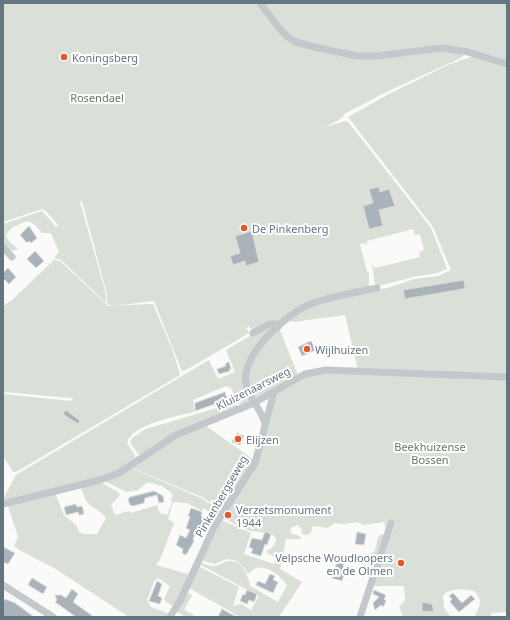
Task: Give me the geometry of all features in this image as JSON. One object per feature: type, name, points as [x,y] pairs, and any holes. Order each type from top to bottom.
[{"type":"street","points":[[260,3],[288,37],[296,42],[318,48],[358,56],[377,56],[442,48],[468,52],[495,59],[507,64]]},
{"type":"street","points":[[3,247],[12,257]]},
{"type":"street","points":[[266,426],[262,414],[254,403],[246,384],[247,372],[259,347],[278,327],[301,308],[312,303],[377,288]]},
{"type":"street","points":[[252,333],[270,324],[275,324],[278,327]]},
{"type":"street","name":"Kluizenaarsweg","points":[[3,504],[100,480],[119,473],[176,435],[254,403],[305,374],[326,370],[507,377]]},
{"type":"street","name":"Pinkenbergseweg","points":[[170,617],[188,585],[214,527],[251,470],[266,426],[274,392]]},
{"type":"street","points":[[360,617],[391,524]]},
{"type":"street","points":[[3,585],[53,617]]},
{"type":"green space","name":"Rosendael","points":[[3,3],[256,3],[284,36],[358,57],[437,50],[464,53],[461,58],[388,91],[346,113],[334,123],[309,132],[345,121],[349,123],[431,228],[447,269],[437,273],[413,277],[378,286],[375,284],[372,264],[375,268],[420,257],[419,252],[424,250],[420,234],[415,235],[413,229],[367,241],[367,245],[364,243],[360,244],[367,272],[369,272],[369,288],[311,302],[278,324],[252,330],[249,326],[246,328],[249,333],[182,371],[154,301],[112,306],[107,304],[107,294],[82,201],[80,202],[106,294],[106,303],[61,260],[54,258],[59,252],[51,233],[42,233],[34,224],[27,221],[11,228],[6,235],[8,240],[18,249],[10,250],[3,244],[3,224],[42,211],[56,227],[58,225],[46,211],[42,209],[3,222]]},
{"type":"green space","points":[[261,3],[507,3],[507,62],[449,46],[390,54],[359,54],[293,39]]},
{"type":"green space","points":[[476,55],[507,65],[507,375],[358,370],[345,315],[294,322],[290,321],[289,319],[312,304],[391,287],[414,279],[438,276],[451,270],[433,227],[348,117],[389,94],[448,65]]},
{"type":"green space","points":[[54,260],[60,261],[108,306],[153,304],[173,351],[180,375],[16,472],[13,472],[3,456],[3,394],[73,400],[71,398],[3,392],[3,306],[12,300]]},
{"type":"green space","points":[[275,326],[245,371],[250,401],[242,406],[239,403],[223,404],[223,402],[233,398],[234,395],[231,388],[226,386],[193,400],[194,412],[156,422],[146,426],[130,436],[127,443],[135,456],[129,464],[116,471],[98,478],[55,490],[5,501],[3,499],[16,475],[209,360],[218,379],[235,372],[226,350],[250,336]]},
{"type":"green space","points":[[279,328],[298,375],[255,399],[247,382],[249,368],[258,353]]},
{"type":"green space","name":"Beekhuizense Bossen","points":[[318,373],[507,378],[507,612],[492,613],[490,617],[474,617],[480,604],[477,594],[474,591],[453,590],[445,593],[443,596],[444,608],[451,617],[403,617],[399,607],[405,600],[404,586],[371,586],[371,578],[365,576],[364,573],[369,568],[367,563],[371,561],[369,555],[375,551],[378,537],[382,534],[384,535],[386,529],[384,522],[363,525],[358,522],[344,524],[335,523],[327,528],[315,526],[312,527],[311,533],[306,535],[302,534],[301,528],[298,525],[292,527],[290,530],[292,534],[300,536],[301,539],[286,539],[280,569],[302,582],[279,617],[240,617],[189,588],[198,566],[239,587],[233,606],[241,604],[251,610],[259,596],[199,564],[200,562],[213,566],[228,561],[234,561],[244,569],[250,586],[278,602],[287,585],[278,575],[269,570],[265,568],[256,568],[248,574],[245,569],[238,562],[234,560],[230,559],[215,564],[201,560],[221,520],[251,533],[244,554],[274,564],[276,558],[266,552],[276,541],[276,538],[273,535],[251,531],[222,518],[245,483],[278,392],[296,380]]},
{"type":"green space","points":[[237,405],[238,408],[142,455],[138,454],[130,442],[132,438],[146,429],[224,406]]},
{"type":"green space","points":[[206,426],[254,460],[224,508],[218,507],[202,497],[132,468],[167,442]]},
{"type":"green space","points":[[131,468],[201,498],[217,508],[222,509],[219,516],[204,508],[202,511],[187,503],[173,502],[168,519],[174,523],[160,560],[156,565],[188,574],[189,579],[175,607],[166,602],[164,599],[170,586],[158,578],[154,581],[147,600],[151,607],[170,614],[168,617],[129,617],[54,568],[14,546],[18,537],[8,506],[55,493],[64,515],[76,525],[79,532],[84,534],[97,534],[106,518],[88,503],[81,487],[100,482],[118,492],[120,495],[111,505],[115,515],[129,511],[131,513],[157,505],[160,513],[167,515],[172,502],[171,500],[173,494],[162,486],[148,482],[138,490],[127,492],[104,481]]},
{"type":"green space","points":[[187,592],[192,595],[184,610],[197,617],[186,617],[177,612]]},
{"type":"building","points":[[379,187],[380,192],[389,189],[395,206],[379,210],[383,226],[369,229],[363,206],[373,203],[369,189]]},
{"type":"building","points":[[29,226],[37,238],[31,243],[29,241],[27,243],[20,235]]},
{"type":"building","points":[[252,231],[259,262],[246,266],[245,261],[233,265],[230,256],[240,253],[235,236]]},
{"type":"building","points":[[35,251],[44,261],[36,268],[27,259]]},
{"type":"building","points":[[8,268],[16,277],[9,284],[3,278],[3,273]]},
{"type":"building","points":[[464,280],[465,287],[463,289],[405,299],[403,290]]},
{"type":"building","name":"Wijlhuizen","points":[[311,341],[316,350],[302,356],[298,347]]},
{"type":"building","points":[[229,362],[231,369],[229,369],[230,371],[219,374],[217,369],[226,366],[225,364]]},
{"type":"building","points":[[225,392],[227,399],[221,402],[223,410],[218,412],[215,404],[195,411],[195,403]]},
{"type":"building","points":[[66,410],[80,421],[78,424],[63,414]]},
{"type":"building","name":"Elijzen","points":[[237,433],[244,436],[240,445],[232,442]]},
{"type":"building","points":[[154,491],[163,496],[164,502],[159,503],[157,495],[145,498],[144,503],[133,506],[130,505],[128,499],[130,497]]},
{"type":"building","points":[[76,504],[77,507],[82,506],[84,514],[79,515],[78,512],[66,515],[64,507]]},
{"type":"building","points":[[191,508],[202,512],[201,516],[205,517],[199,531],[197,530],[193,539],[194,541],[186,555],[182,553],[183,549],[176,545],[180,535],[186,538],[190,530],[186,528],[190,517],[188,516]]},
{"type":"building","points":[[265,532],[271,534],[267,545],[265,544],[261,556],[251,553],[253,549],[249,547],[252,538],[262,540]]},
{"type":"building","points":[[357,532],[366,534],[364,545],[355,544]]},
{"type":"building","points":[[3,547],[15,553],[8,564],[3,562]]},
{"type":"building","points":[[337,562],[344,564],[343,567],[346,568],[342,581],[332,578]]},
{"type":"building","points":[[270,574],[275,576],[273,580],[278,582],[273,593],[256,585],[258,581],[265,584]]},
{"type":"building","points":[[32,578],[47,587],[43,594],[28,585]]},
{"type":"building","points":[[157,581],[162,584],[158,596],[162,598],[160,604],[149,601]]},
{"type":"building","points":[[72,589],[78,594],[73,602],[94,617],[76,617],[55,602],[57,600],[55,595],[61,595],[66,598]]},
{"type":"building","points":[[247,590],[257,594],[254,602],[249,600],[247,604],[240,601],[243,594],[245,595]]},
{"type":"building","points":[[374,590],[386,595],[384,599],[386,601],[383,607],[381,605],[375,610],[373,603],[379,597],[373,594]]},
{"type":"building","points":[[453,593],[462,603],[471,595],[475,599],[459,612],[450,602],[452,599],[449,596]]},
{"type":"building","points":[[5,599],[15,603],[34,617],[3,617],[3,603]]},
{"type":"building","points":[[422,602],[432,604],[434,612],[422,611]]},
{"type":"building","points":[[222,609],[229,613],[237,617],[218,617]]},
{"type":"place","name":"Koningsberg","points":[[64,57]]},
{"type":"place","name":"De Pinkenberg","points":[[244,228]]},
{"type":"place","name":"Wijlhuizen","points":[[307,349]]},
{"type":"place","name":"Elijzen","points":[[238,439]]},
{"type":"place","name":"Verzetsmonument 1944","points":[[228,515]]},
{"type":"place","name":"Velpsche Woudloopers en de Olmen","points":[[401,563]]}]
